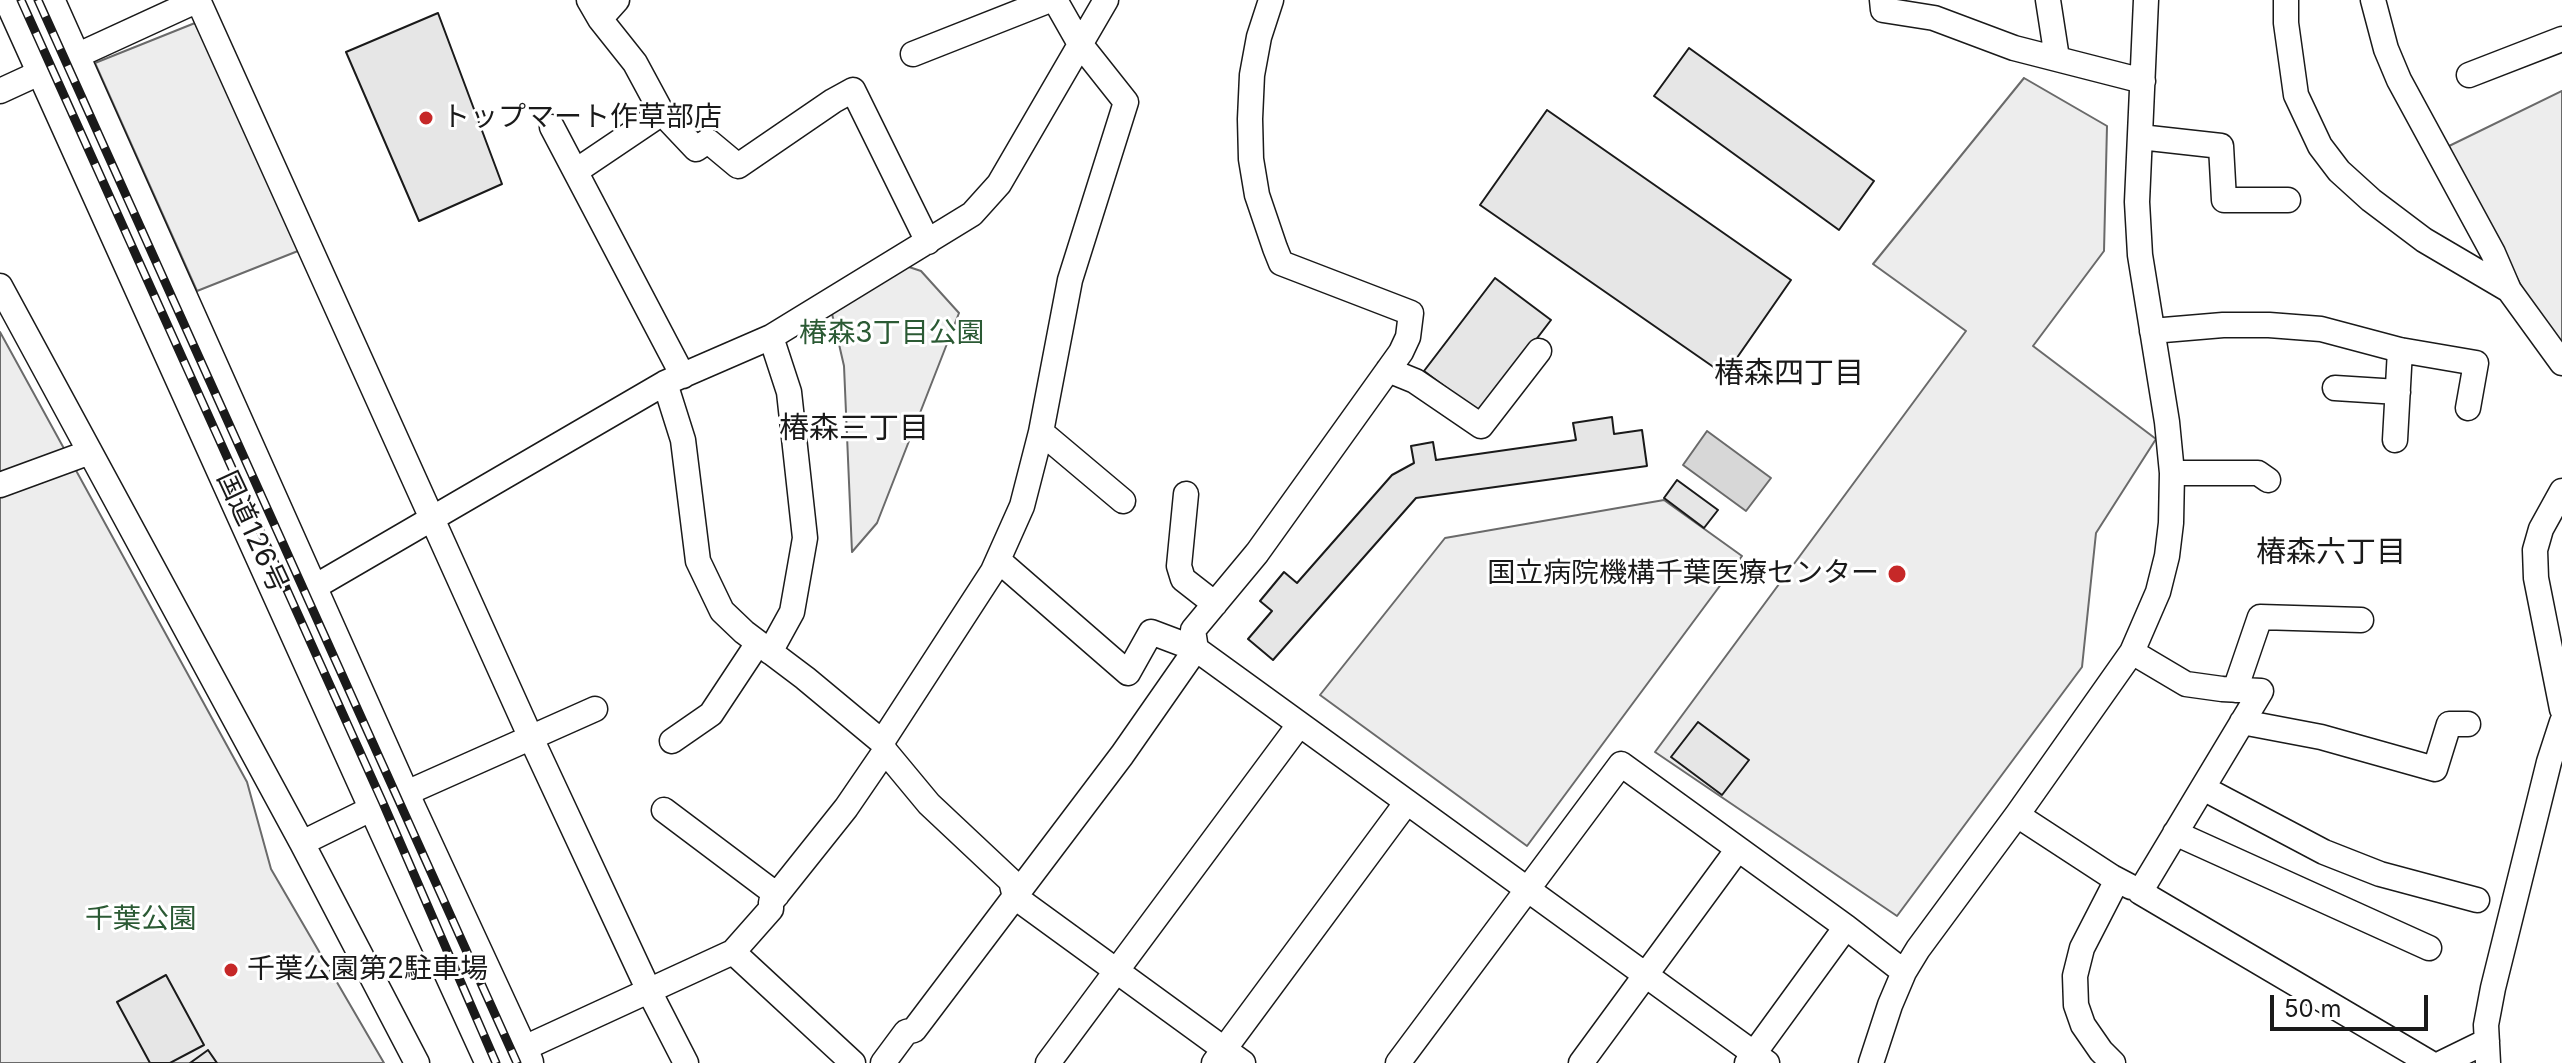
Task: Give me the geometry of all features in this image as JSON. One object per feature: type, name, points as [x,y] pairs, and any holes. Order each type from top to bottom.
[{"type":"highway","name":"国道126号","points":[[12,0],[58,64],[185,313],[311,589],[389,801]]},
{"type":"highway","name":"国道126号","points":[[47,0],[58,64],[389,801],[513,1059]]},
{"type":"street","points":[[0,91],[198,0],[531,738],[649,991],[686,1063]]},
{"type":"street","points":[[617,0],[595,9],[635,63],[662,113],[696,149],[708,141],[738,166],[853,90],[928,242]]},
{"type":"street","points":[[513,1059],[733,952],[771,909],[771,902],[846,808],[998,560],[1022,506],[1041,432],[1070,280],[1126,102],[1080,44],[1052,0],[913,54]]},
{"type":"street","points":[[311,589],[674,380],[771,337],[972,214],[999,184],[1106,0]]},
{"type":"street","points":[[883,1063],[906,1032],[914,1030],[1122,755],[1196,649],[1193,630],[1264,543],[1388,370],[1408,337],[1411,313],[1281,263],[1257,195],[1251,159],[1252,75],[1259,37],[1271,0]]},
{"type":"street","points":[[1882,0],[1883,10],[1934,18],[2014,48],[2143,81]]},
{"type":"street","points":[[2048,0],[2057,58]]},
{"type":"street","points":[[1871,1063],[1890,1005],[1918,949],[2132,652],[2158,592],[2171,523],[2172,473],[2139,242],[2137,202],[2146,0]]},
{"type":"street","points":[[2286,0],[2286,23],[2296,95],[2320,146],[2339,171],[2424,240],[2509,290]]},
{"type":"street","points":[[2373,0],[2386,49],[2399,80],[2493,253],[2509,290],[2562,363]]},
{"type":"street","points":[[2469,75],[2562,39]]},
{"type":"street","points":[[576,171],[662,113]]},
{"type":"street","points":[[552,127],[576,171],[674,380],[698,561],[722,611],[883,747],[929,804],[1011,881],[1015,897],[1227,1058],[1407,802]]},
{"type":"street","points":[[2140,137],[2221,146],[2224,200],[2288,200]]},
{"type":"street","points":[[0,286],[302,843],[417,1063]]},
{"type":"street","points":[[2152,331],[2223,325],[2321,329],[2400,350],[2476,363],[2468,408]]},
{"type":"street","points":[[672,741],[711,714],[792,612],[805,538],[789,392],[771,337]]},
{"type":"street","points":[[2395,440],[2400,350]]},
{"type":"street","points":[[1388,370],[1415,381],[1481,426],[1539,351]]},
{"type":"street","points":[[2335,388],[2398,392]]},
{"type":"street","points":[[1041,432],[1123,501]]},
{"type":"street","points":[[0,485],[90,452]]},
{"type":"street","points":[[2172,473],[2258,473],[2268,480]]},
{"type":"street","points":[[2562,491],[2541,529],[2535,550],[2536,578],[2562,709]]},
{"type":"street","points":[[1186,494],[1179,566],[1183,579],[1215,604]]},
{"type":"street","points":[[998,560],[1128,673],[1151,632],[1196,649],[1646,976],[1756,1060],[1846,927]]},
{"type":"street","points":[[2235,690],[2260,617],[2361,620]]},
{"type":"street","points":[[2132,652],[2186,684],[2261,691],[2140,892]]},
{"type":"street","points":[[302,843],[595,709]]},
{"type":"street","points":[[2242,722],[2321,737],[2435,769],[2449,724],[2468,724]]},
{"type":"street","points":[[2442,1063],[2487,1052],[2486,1025],[2493,988],[2549,762],[2562,722]]},
{"type":"street","points":[[1048,1063],[1299,725]]},
{"type":"street","points":[[1398,1063],[1621,764],[1904,972]]},
{"type":"street","points":[[2203,788],[2324,852],[2380,874],[2477,900]]},
{"type":"street","points":[[664,810],[777,895]]},
{"type":"street","points":[[2017,815],[2117,880],[2430,1063]]},
{"type":"street","points":[[2175,833],[2429,948]]},
{"type":"street","points":[[1581,1063],[1738,849]]},
{"type":"street","points":[[2113,1063],[2083,1025],[2076,1005],[2075,976],[2082,948],[2117,880]]},
{"type":"street","points":[[733,952],[853,1063]]},
{"type":"shaded area","points":[[195,23],[303,249],[197,291],[95,63]]},
{"type":"shaded area","points":[[2024,78],[2107,126],[2104,251],[2033,346],[2156,439],[2096,533],[2082,667],[1897,916],[1655,752],[1966,331],[1873,264]]},
{"type":"shaded area","points":[[2562,91],[2562,343],[2526,295],[2447,147]]},
{"type":"shaded area","name":"椿森3丁目公園","points":[[900,264],[921,271],[959,313],[877,523],[852,552],[844,366],[830,305]]},
{"type":"shaded area","name":"千葉公園","points":[[0,332],[247,782],[271,869],[384,1063],[0,1063]]},
{"type":"shaded area","points":[[1707,431],[1771,478],[1746,511],[1683,465]]},
{"type":"shaded area","points":[[1664,500],[1742,556],[1527,846],[1320,695],[1445,538]]},
{"type":"building","name":"トップマート作草部店","points":[[438,13],[502,184],[419,221],[346,52]]},
{"type":"building","points":[[1689,48],[1874,181],[1839,230],[1654,96]]},
{"type":"building","points":[[1547,110],[1791,280],[1725,375],[1480,205]]},
{"type":"building","points":[[1495,278],[1551,320],[1480,413],[1424,371]]},
{"type":"building","points":[[1612,417],[1614,434],[1642,430],[1647,466],[1416,498],[1273,660],[1248,639],[1272,611],[1260,601],[1284,572],[1297,583],[1392,475],[1414,463],[1411,446],[1433,442],[1436,460],[1576,440],[1573,423]]},
{"type":"building","points":[[1677,480],[1718,510],[1704,528],[1664,498]]},
{"type":"building","points":[[1698,722],[1749,760],[1722,795],[1671,757]]},
{"type":"building","points":[[166,975],[204,1045],[170,1063],[150,1063],[117,1002]]},
{"type":"building","points":[[208,1050],[217,1063],[190,1063]]},
{"type":"railway","points":[[21,0],[383,803],[496,1063]]},
{"type":"railway","points":[[38,0],[517,1063]]},
{"type":"place","name":"トップマート作草部店","points":[[426,118]]},
{"type":"place","name":"国立病院機構千葉医療センター","points":[[1897,574]]},
{"type":"place","name":"千葉公園第2駐車場","points":[[231,970]]},
{"type":"district","name":"椿森四丁目","points":[[1789,374]]},
{"type":"district","name":"椿森三丁目","points":[[854,429]]},
{"type":"district","name":"椿森六丁目","points":[[2331,553]]}]
